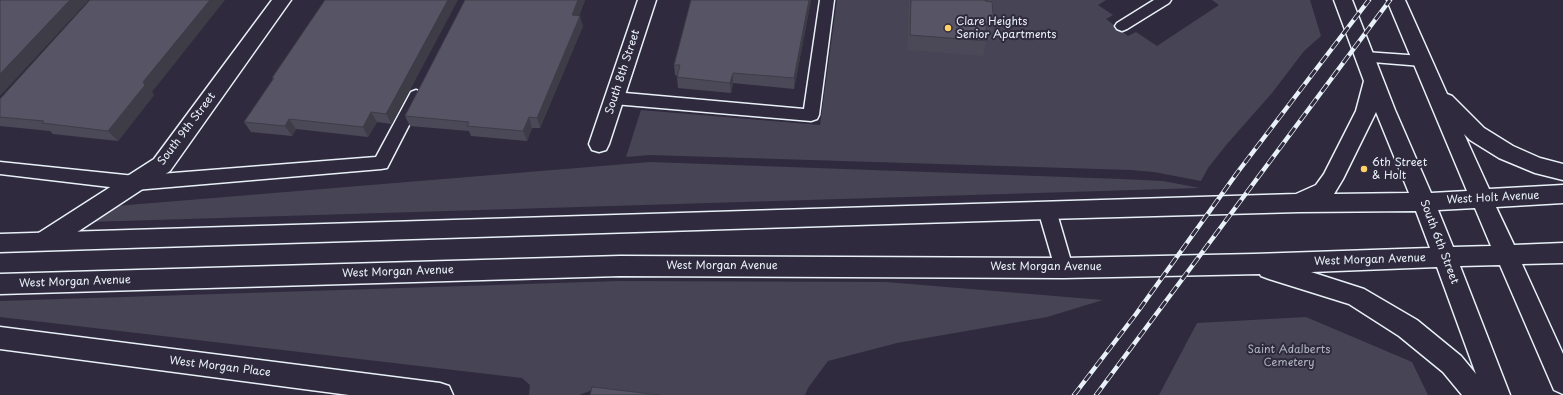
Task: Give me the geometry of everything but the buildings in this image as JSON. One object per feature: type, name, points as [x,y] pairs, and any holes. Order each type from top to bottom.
[{"type":"street","name":"South 9th Street","points":[[45,241],[162,165],[282,0]]},
{"type":"street","name":"South 8th Street","points":[[599,144],[647,0]]},
{"type":"street","name":"South 6th Street","points":[[1343,0],[1424,202],[1497,395]]},
{"type":"street","points":[[1396,0],[1563,382]]},
{"type":"street","points":[[1299,203],[1324,191],[1332,179],[1366,112],[1374,80]]},
{"type":"street","points":[[1435,91],[1477,134],[1506,152],[1535,165],[1563,172]]},
{"type":"street","name":"West Holt Avenue","points":[[1424,202],[1563,194]]},
{"type":"street","points":[[0,243],[1047,210],[1299,203],[1424,202]]},
{"type":"street","points":[[1445,258],[1563,253]]},
{"type":"street","name":"West Morgan Avenue","points":[[0,284],[620,266],[1064,268],[1445,258]]},
{"type":"street","points":[[1254,264],[1356,296],[1408,328],[1452,364],[1478,395]]},
{"type":"street","name":"West Morgan Place","points":[[0,338],[440,395]]},
{"type":"lane","points":[[614,98],[811,115],[827,0]]},
{"type":"lane","points":[[1122,26],[1164,0]]},
{"type":"lane","points":[[1365,57],[1422,61]]},
{"type":"lane","points":[[0,168],[135,183],[381,163],[423,82]]},
{"type":"lane","points":[[1047,210],[1064,268]]},
{"type":"green space","points":[[837,0],[1106,0],[1098,5],[1113,15],[1106,19],[1128,36],[1136,32],[1157,46],[1219,5],[1212,0],[1310,0],[1321,36],[1304,51],[1272,93],[1227,144],[1208,168],[1201,181],[1154,172],[1131,170],[650,155],[626,157],[641,110],[820,125]]},
{"type":"green space","points":[[650,162],[1121,179],[1163,181],[1200,188],[88,222],[116,206]]},
{"type":"green space","points":[[619,281],[886,282],[1103,300],[1047,317],[897,343],[828,361],[808,388],[805,395],[654,395],[595,389],[579,395],[529,395],[530,385],[522,378],[0,317],[0,301]]},
{"type":"green space","name":"Saint Adalberts Cemetery","points":[[1306,317],[1412,362],[1428,395],[1159,395],[1197,323]]},
{"type":"railway","points":[[1074,395],[1136,314],[1237,173],[1369,0]]},
{"type":"railway","points":[[1096,395],[1390,0]]},
{"type":"place","name":"Clare Heights Senior Apartments","points":[[948,28]]},
{"type":"place","name":"6th Street & Holt","points":[[1364,169]]}]
